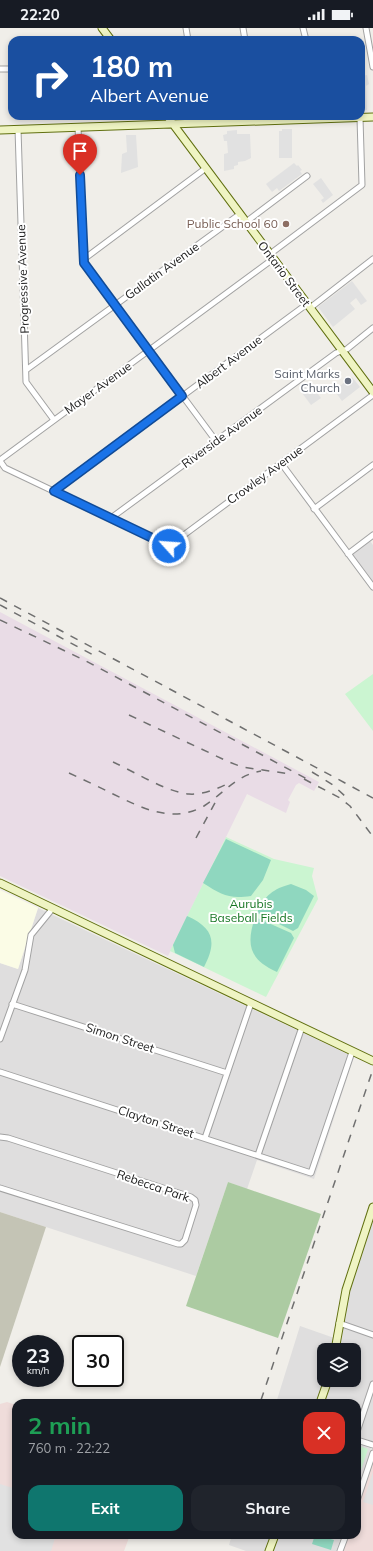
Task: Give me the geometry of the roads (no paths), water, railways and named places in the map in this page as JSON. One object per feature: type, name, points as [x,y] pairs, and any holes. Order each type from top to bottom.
[{"type":"street","points":[[366,28],[373,67]]},
{"type":"street","name":"Ontario Street","points":[[170,120],[373,394]]},
{"type":"street","points":[[0,130],[173,124],[202,120]]},
{"type":"street","name":"Mayer Avenue","points":[[0,460],[148,350],[362,186],[360,120]]},
{"type":"street","points":[[78,127],[84,263],[216,441]]},
{"type":"street","name":"Progressive Avenue","points":[[18,129],[26,382],[54,420]]},
{"type":"street","points":[[84,259],[206,168]]},
{"type":"street","points":[[246,222],[307,176]]},
{"type":"street","name":"Gallatin Avenue","points":[[26,370],[240,214]]},
{"type":"street","name":"Albert Avenue","points":[[54,491],[182,396],[373,259]]},
{"type":"street","name":"Riverside Avenue","points":[[111,518],[336,353],[347,349],[373,328]]},
{"type":"street","name":"Crowley Avenue","points":[[0,460],[6,468],[169,546],[373,394]]},
{"type":"street","points":[[280,463],[373,587]]},
{"type":"street","points":[[314,509],[373,465]]},
{"type":"street","points":[[348,554],[373,536]]},
{"type":"street","points":[[0,883],[373,1061]]},
{"type":"street","points":[[0,1039],[26,970],[31,935],[53,908]]},
{"type":"street","points":[[205,1138],[251,1003]]},
{"type":"street","name":"Simon Street","points":[[12,1004],[227,1073]]},
{"type":"street","points":[[258,1155],[302,1027]]},
{"type":"street","name":"Clayton Street","points":[[0,1072],[311,1173],[352,1052]]},
{"type":"street","name":"Rebecca Park","points":[[0,1137],[8,1138],[191,1197],[195,1200],[196,1205],[185,1240],[181,1244],[178,1244],[0,1188]]},
{"type":"street","points":[[336,1343],[348,1282],[373,1207]]},
{"type":"street","points":[[339,1323],[373,1335]]},
{"type":"street","points":[[361,1420],[373,1384]]},
{"type":"street","points":[[321,1399],[326,1387]]},
{"type":"street","points":[[361,1441],[373,1445]]},
{"type":"street","points":[[361,1489],[373,1453]]},
{"type":"street","points":[[269,1551],[274,1539]]},
{"type":"street","points":[[340,1551],[344,1539]]},
{"type":"railway","points":[[0,598],[373,798]]},
{"type":"railway","points":[[0,605],[95,656]]},
{"type":"railway","points":[[0,620],[84,660],[309,780]]},
{"type":"railway","points":[[129,715],[242,767],[291,774]]},
{"type":"railway","points":[[113,762],[161,786],[189,794],[203,793],[225,785]]},
{"type":"railway","points":[[69,773],[146,809],[169,814],[180,814],[204,806],[244,776],[261,771]]},
{"type":"railway","points":[[312,772],[333,785],[347,798]]},
{"type":"railway","points":[[304,779],[340,798],[350,806],[371,834]]},
{"type":"railway","points":[[196,838],[217,799]]},
{"type":"railway","points":[[261,1399],[373,1069]]},
{"type":"place","name":"Public School 60","points":[[286,224]]},
{"type":"place","name":"Saint Marks Church","points":[[348,381]]},
{"type":"park label","name":"Aurubis Baseball Fields","points":[[251,911]]}]
